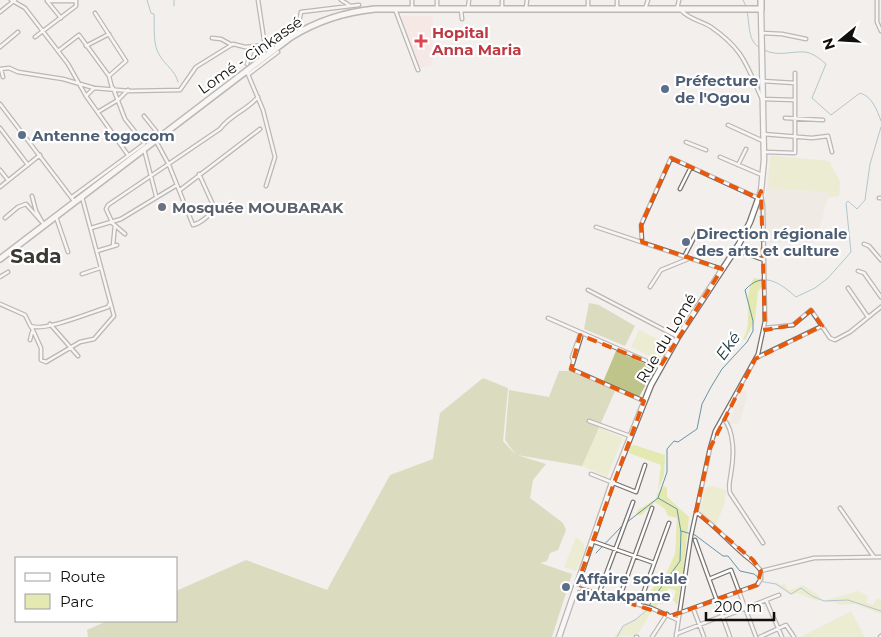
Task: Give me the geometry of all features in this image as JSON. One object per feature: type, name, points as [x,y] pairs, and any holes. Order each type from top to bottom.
[{"type":"highway","points":[[761,0],[761,9]]},
{"type":"highway","name":"Lomé - Cinkassé","points":[[0,259],[3,253],[42,223],[55,216],[73,200],[82,197],[111,170],[248,73],[268,54],[313,25],[342,15],[360,11],[395,9],[761,9]]},
{"type":"main road","name":"Rue du Lomé","points":[[559,637],[612,483],[644,401],[660,367],[678,337],[736,250],[750,222],[761,191],[763,134],[761,9]]},
{"type":"street","points":[[35,37],[76,6],[76,0],[47,0]]},
{"type":"street","points":[[47,0],[61,18]]},
{"type":"street","points":[[258,0],[265,47],[268,54]]},
{"type":"street","points":[[341,0],[350,6]]},
{"type":"street","points":[[359,0],[360,11]]},
{"type":"street","points":[[412,0],[412,10]]},
{"type":"street","points":[[437,10],[438,0]]},
{"type":"street","points":[[468,10],[469,0]]},
{"type":"street","points":[[502,0],[502,10]]},
{"type":"street","points":[[526,10],[527,0]]},
{"type":"street","points":[[588,0],[588,10]]},
{"type":"street","points":[[616,10],[617,0]]},
{"type":"street","points":[[645,10],[648,0]]},
{"type":"street","points":[[679,0],[679,10],[686,16],[708,25],[737,48],[746,61],[751,78],[762,98],[795,100]]},
{"type":"street","points":[[877,0],[877,16],[881,31]]},
{"type":"street","points":[[0,12],[13,1],[23,7],[58,52],[86,96],[128,155]]},
{"type":"street","points":[[212,38],[221,39],[232,45],[265,47],[295,29],[299,23],[301,12],[359,5]]},
{"type":"street","points":[[395,9],[418,70]]},
{"type":"street","points":[[461,10],[462,19]]},
{"type":"street","points":[[95,13],[126,60],[109,76]]},
{"type":"street","points":[[877,16],[881,17]]},
{"type":"street","points":[[0,47],[18,32]]},
{"type":"street","points":[[762,33],[782,34],[806,39]]},
{"type":"street","points":[[86,46],[109,34]]},
{"type":"street","points":[[58,52],[79,35],[109,76],[125,119],[144,145],[156,196]]},
{"type":"street","points":[[3,77],[0,69],[9,68],[18,72],[94,88],[181,90],[184,82],[197,66],[232,45]]},
{"type":"street","points":[[247,64],[253,46]]},
{"type":"street","points":[[266,186],[275,157],[258,98],[248,73],[278,52]]},
{"type":"street","points":[[763,152],[795,153],[795,73]]},
{"type":"street","points":[[762,81],[795,83]]},
{"type":"street","points":[[86,96],[94,88]]},
{"type":"street","points":[[98,112],[118,100],[128,90]]},
{"type":"street","points":[[112,245],[112,223],[106,207],[220,129],[230,117],[245,109],[258,98]]},
{"type":"street","points":[[1,107],[73,200],[128,155],[144,145],[156,131],[144,116]]},
{"type":"street","points":[[785,118],[823,120]]},
{"type":"street","points":[[728,125],[763,141]]},
{"type":"street","points":[[0,128],[28,165]]},
{"type":"street","points":[[180,190],[260,129]]},
{"type":"street","points":[[763,134],[812,138],[828,136],[832,152]]},
{"type":"street","points":[[155,140],[169,165],[192,224],[197,224],[212,212],[214,207],[199,174]]},
{"type":"street","points":[[686,142],[706,150]]},
{"type":"street","points":[[738,165],[746,149]]},
{"type":"street","points":[[0,187],[40,155]]},
{"type":"street","points":[[720,157],[763,176]]},
{"type":"street","points":[[642,242],[641,225],[671,158],[758,198]]},
{"type":"street","points":[[680,189],[691,167]]},
{"type":"street","points":[[0,170],[8,180]]},
{"type":"street","points":[[91,228],[121,219],[177,185]]},
{"type":"street","points":[[676,636],[691,534],[710,448],[722,418],[755,359],[764,328],[764,206],[761,191]]},
{"type":"street","points":[[32,196],[42,223]]},
{"type":"street","points":[[0,304],[26,315],[41,348],[41,360],[50,362],[80,342],[94,339],[114,316],[82,197]]},
{"type":"street","points":[[5,218],[18,207],[26,204],[42,223]]},
{"type":"street","points":[[55,216],[68,252]]},
{"type":"street","points":[[112,223],[125,234]]},
{"type":"street","points":[[596,227],[722,269]]},
{"type":"street","points":[[684,257],[698,232]]},
{"type":"street","points":[[864,244],[869,246],[881,260]]},
{"type":"street","points":[[97,252],[112,245],[117,245]]},
{"type":"street","points":[[736,250],[764,260]]},
{"type":"street","points":[[650,287],[661,270],[688,258]]},
{"type":"street","points":[[82,274],[100,268]]},
{"type":"street","points":[[0,277],[8,272]]},
{"type":"street","points":[[858,272],[864,273],[881,297]]},
{"type":"street","points":[[848,288],[868,317]]},
{"type":"street","points":[[588,290],[678,337]]},
{"type":"street","points":[[31,326],[38,328],[62,323],[108,306],[110,303]]},
{"type":"street","points":[[764,328],[793,325],[811,310],[830,338],[835,340],[850,332],[881,307]]},
{"type":"street","points":[[548,318],[660,367]]},
{"type":"street","points":[[50,324],[78,356]]},
{"type":"street","points":[[30,340],[31,326]]},
{"type":"street","points":[[755,359],[822,326]]},
{"type":"street","points":[[580,333],[571,369],[644,401]]},
{"type":"street","points":[[722,418],[728,424],[732,442],[731,474],[728,487],[763,543]]},
{"type":"street","points":[[589,421],[630,436]]},
{"type":"street","points":[[591,474],[636,492],[645,465]]},
{"type":"street","points":[[599,593],[633,502]]},
{"type":"street","points":[[619,599],[652,508]]},
{"type":"street","points":[[840,508],[874,557]]},
{"type":"street","points":[[671,616],[758,585],[761,580],[761,571],[753,560],[742,553],[696,512]]},
{"type":"street","points":[[638,605],[669,523]]},
{"type":"street","points":[[695,540],[730,637]]},
{"type":"street","points":[[592,541],[654,563]]},
{"type":"street","points":[[761,571],[814,558],[881,557]]},
{"type":"street","points":[[709,578],[731,570],[756,637]]},
{"type":"street","points":[[576,587],[652,608],[678,620]]},
{"type":"street","points":[[676,636],[722,616],[779,595]]},
{"type":"street","points":[[766,600],[782,637]]},
{"type":"street","points":[[693,608],[704,637]]},
{"type":"street","points":[[652,637],[667,614]]},
{"type":"street","points":[[760,637],[786,625],[794,637]]},
{"type":"highlighted area","points":[[671,158],[758,198],[761,191],[765,330],[793,325],[811,310],[822,326],[755,359],[710,448],[696,512],[753,560],[761,571],[757,585],[671,616],[576,587],[644,401],[571,369],[580,335],[660,367],[722,269],[642,242],[641,225]]},
{"type":"shaded area","name":"Hopital Anna Maria","points":[[401,16],[433,16],[432,65],[419,68]]},
{"type":"shaded area","points":[[770,155],[829,161],[840,182],[839,196],[829,197],[826,203],[816,242],[767,243],[765,201]]},
{"type":"shaded area","points":[[742,390],[746,392],[747,397],[740,422],[736,424],[729,423]]},
{"type":"green space","points":[[771,156],[829,161],[840,182],[839,196],[829,197],[827,192],[768,188]]},
{"type":"green space","points":[[763,277],[763,286],[758,291],[755,320],[745,340],[743,339],[748,324],[748,300],[751,285],[754,278],[760,279]]},
{"type":"green space","points":[[589,303],[599,305],[635,326],[625,346],[584,329]]},
{"type":"green space","points":[[639,330],[666,343],[658,360],[631,347]]},
{"type":"green space","points":[[616,351],[655,368],[639,397],[603,382]]},
{"type":"green space","points":[[559,371],[569,371],[615,391],[582,466],[517,455],[546,464],[533,480],[530,498],[563,523],[566,530],[558,550],[550,553],[547,561],[540,563],[572,574],[552,637],[88,637],[87,630],[105,622],[178,622],[178,590],[246,560],[327,590],[390,475],[433,459],[440,413],[483,378],[508,388],[503,441],[516,455],[505,440],[509,390],[549,397]]},
{"type":"green space","points":[[598,427],[623,438],[607,477],[582,466]]},
{"type":"green space","points":[[634,445],[665,455],[664,475],[658,490],[661,465],[629,453],[630,447]]},
{"type":"green space","points":[[664,486],[667,488],[667,497],[689,517],[683,574],[677,605],[673,600],[676,591],[668,588],[663,604],[658,604],[656,607],[643,603],[659,579],[663,581],[675,554],[677,518],[668,516],[665,509],[655,502],[641,515],[636,515],[638,510],[656,499],[657,494]]},
{"type":"green space","points":[[713,486],[726,490],[724,505],[716,525],[700,512],[705,488]]},
{"type":"green space","points":[[576,537],[583,543],[585,550],[576,571],[564,567]]},
{"type":"green space","points":[[774,582],[781,585],[785,584],[787,589],[790,590],[803,585],[820,598],[818,601],[797,593],[791,595]]},
{"type":"green space","points":[[858,591],[868,596],[866,602],[873,605],[877,598],[881,600],[881,614],[855,604],[840,605],[835,602],[827,602],[827,600]]},
{"type":"green space","points":[[649,609],[652,611],[637,635],[614,637],[622,629]]},
{"type":"green space","points":[[851,611],[865,637],[801,637]]},
{"type":"waterway","points":[[147,0],[151,13],[154,14],[157,51],[175,74],[178,82]]},
{"type":"waterway","points":[[174,0],[174,6]]},
{"type":"waterway","name":"Eké","points":[[743,0],[747,8]]},
{"type":"waterway","name":"Eké","points":[[747,12],[751,37],[753,42],[761,48]]},
{"type":"waterway","name":"Eké","points":[[764,50],[779,53],[805,52],[816,56],[826,64],[812,98],[831,115],[860,93],[871,100],[881,121]]},
{"type":"waterway","name":"Eké","points":[[617,637],[623,626],[635,620],[648,609],[652,600],[680,561],[681,532],[677,509],[658,498],[667,472],[667,449],[674,441],[678,442],[697,429],[702,404],[711,387],[722,369],[747,342],[753,331],[753,321],[745,290],[752,284],[765,280],[778,283],[796,297],[815,288],[828,278],[851,252],[846,203],[848,201],[857,209],[865,200],[870,164],[881,127]]},
{"type":"waterway","points":[[626,523],[658,498]]},
{"type":"waterway","points":[[596,553],[623,525]]},
{"type":"waterway","points":[[681,531],[695,535],[723,556],[728,556],[740,571],[754,574],[764,582],[776,584],[791,594],[801,588],[812,596],[824,601],[848,600],[881,611]]},
{"type":"place","name":"Hopital Anna Maria","points":[[421,41]]},
{"type":"place","name":"Préfecture de l'Ogou","points":[[665,89]]},
{"type":"place","name":"Antenne togocom","points":[[22,135]]},
{"type":"place","name":"Mosquée MOUBARAK","points":[[162,207]]},
{"type":"place","name":"Direction régionale des arts et culture","points":[[686,242]]},
{"type":"place","name":"Affaire sociale d'Atakpame","points":[[566,587]]},
{"type":"district","name":"Sada","points":[[36,256]]}]
